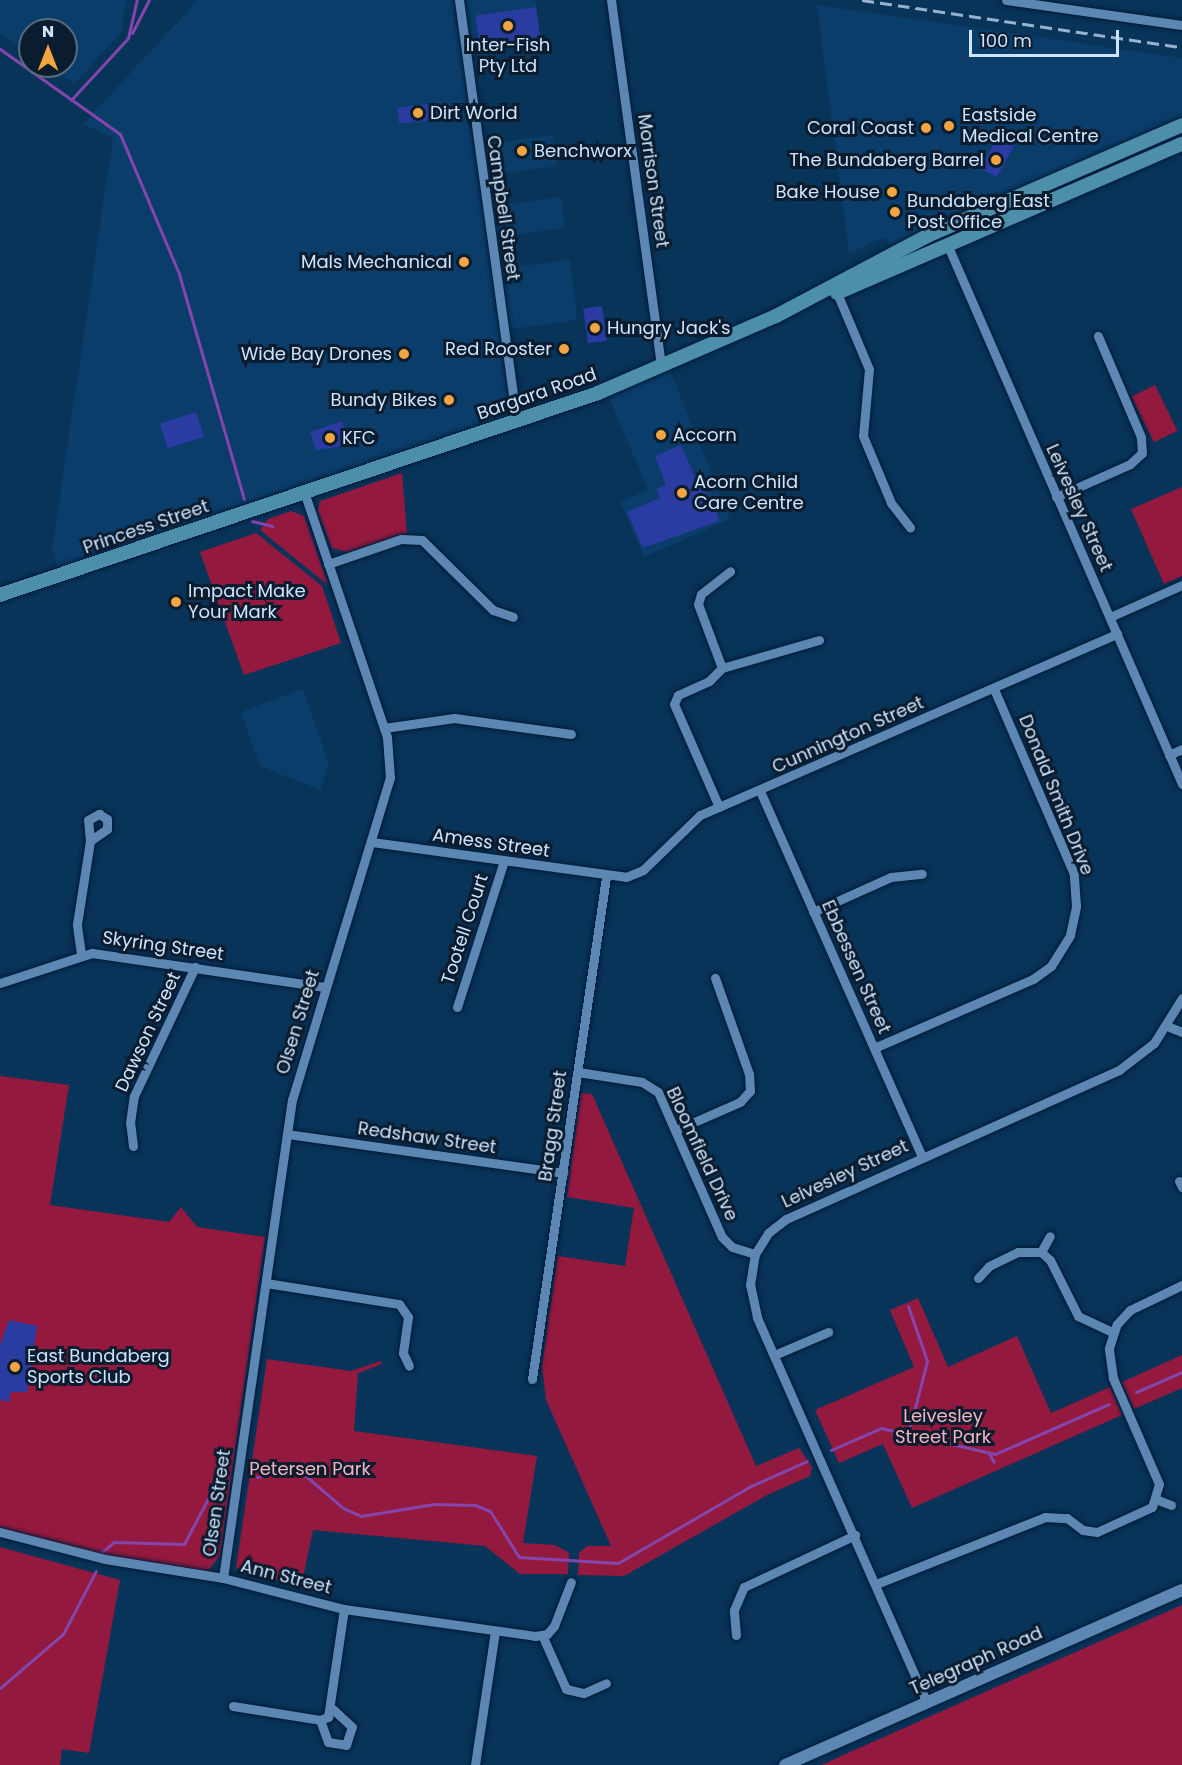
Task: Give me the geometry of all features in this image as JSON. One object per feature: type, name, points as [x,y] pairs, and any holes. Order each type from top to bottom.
[{"type":"main road","name":"Bargara Road","points":[[835,289],[941,230],[1182,124]]},
{"type":"main road","name":"Bargara Road","points":[[304,492],[517,421],[661,367],[835,289],[1182,144]]},
{"type":"main road","points":[[941,230],[947,244]]},
{"type":"main road","name":"Princess Street","points":[[0,595],[304,492]]},
{"type":"street","name":"Campbell Street","points":[[459,0],[517,421]]},
{"type":"street","name":"Morrison Street","points":[[611,0],[661,367]]},
{"type":"street","points":[[1006,0],[1182,25]]},
{"type":"street","name":"Leivesley Street","points":[[947,244],[1182,784]]},
{"type":"street","points":[[835,289],[869,369],[863,436],[891,503],[910,527]]},
{"type":"street","points":[[1056,497],[1130,464],[1142,453],[1141,437],[1098,336]]},
{"type":"street","name":"Olsen Street","points":[[222,1578],[287,1134],[300,1067],[372,842],[390,778],[384,728],[304,492]]},
{"type":"street","points":[[328,564],[401,539],[422,540],[493,610],[513,617]]},
{"type":"street","points":[[722,668],[698,604],[701,594],[730,571]]},
{"type":"street","points":[[1110,617],[1182,585]]},
{"type":"street","name":"Cunnington Street","points":[[606,877],[626,877],[643,870],[684,825],[719,807],[1117,634]]},
{"type":"street","points":[[719,807],[674,705],[678,695],[709,681],[722,668],[819,640]]},
{"type":"street","name":"Donald Smith Drive","points":[[874,1048],[1033,979],[1051,966],[1070,935],[1077,906],[1074,874],[994,689]]},
{"type":"street","points":[[384,728],[454,718],[571,734]]},
{"type":"street","points":[[1169,755],[1182,750]]},
{"type":"street","name":"Ebbessen Street","points":[[760,791],[922,1157]]},
{"type":"street","points":[[81,954],[77,924],[90,841]]},
{"type":"street","name":"Amess Street","points":[[372,842],[606,877]]},
{"type":"street","name":"Tootell Court","points":[[457,1007],[504,861]]},
{"type":"street","points":[[813,912],[891,877],[922,874]]},
{"type":"street","name":"Bragg Street","points":[[532,1379],[606,877]]},
{"type":"street","name":"Skyring Street","points":[[0,983],[81,954],[104,953],[325,987]]},
{"type":"street","name":"Dawson Street","points":[[133,1146],[130,1124],[134,1096],[195,967]]},
{"type":"street","points":[[676,1130],[740,1102],[750,1091],[749,1074],[715,978]]},
{"type":"street","name":"Leivesley Street","points":[[927,1703],[774,1355],[751,1295],[755,1254],[768,1233],[786,1219],[1113,1074],[1144,1053],[1167,1026],[1182,998]]},
{"type":"street","points":[[1167,1026],[1182,1032]]},
{"type":"street","name":"Bloomfield Drive","points":[[578,1072],[648,1084],[658,1092],[725,1241],[755,1254]]},
{"type":"street","points":[[750,1091],[759,1094]]},
{"type":"street","name":"Redshaw Street","points":[[287,1134],[563,1173]]},
{"type":"street","points":[[1041,1252],[1050,1236]]},
{"type":"street","points":[[978,1278],[989,1266],[1018,1252],[1041,1252],[1050,1260],[1078,1316],[1113,1332]]},
{"type":"street","points":[[266,1283],[399,1304],[408,1317],[403,1353],[409,1366]]},
{"type":"street","points":[[876,1584],[1044,1517],[1067,1518],[1083,1530],[1097,1532],[1146,1511],[1158,1500],[1158,1479],[1111,1370],[1113,1332],[1137,1305],[1182,1285]]},
{"type":"street","points":[[774,1355],[828,1332]]},
{"type":"street","points":[[1158,1500],[1170,1505]]},
{"type":"street","name":"Ann Street","points":[[0,1532],[105,1559],[222,1578],[344,1609],[495,1631],[542,1635]]},
{"type":"street","points":[[736,1635],[734,1610],[744,1587],[855,1535]]},
{"type":"street","points":[[571,1582],[554,1626],[542,1635],[566,1689],[584,1693],[606,1683]]},
{"type":"street","name":"Telegraph Road","points":[[785,1765],[1182,1590]]},
{"type":"street","points":[[233,1706],[320,1720],[333,1709],[344,1609]]},
{"type":"street","points":[[475,1765],[495,1631]]},
{"type":"street","points":[[320,1720],[328,1742],[346,1744],[352,1727],[333,1709]]},
{"type":"shaded area","points":[[0,0],[126,0],[122,31],[75,84],[66,78],[78,78],[78,18],[18,18],[18,45],[0,34]]},
{"type":"shaded area","points":[[198,0],[535,0],[541,44],[467,54],[479,145],[553,135],[557,166],[484,176],[488,207],[561,197],[565,228],[492,238],[496,269],[570,260],[577,320],[504,330],[518,421],[60,573],[52,550],[113,138],[83,124]]},
{"type":"shaded area","points":[[817,5],[1182,58],[1182,137],[895,259],[886,237],[849,253]]},
{"type":"shaded area","name":"Accorn","points":[[668,366],[730,519],[644,557],[620,502],[648,489],[606,391]]},
{"type":"shaded area","points":[[303,689],[329,764],[320,790],[260,766],[241,712]]},
{"type":"green space","points":[[1155,385],[1177,431],[1154,442],[1132,396]]},
{"type":"green space","points":[[402,473],[407,533],[347,552],[332,548],[318,511],[320,501]]},
{"type":"green space","points":[[1182,487],[1182,576],[1164,584],[1131,509]]},
{"type":"green space","points":[[291,511],[304,516],[328,585],[260,530],[268,519]]},
{"type":"green space","points":[[256,533],[322,586],[341,643],[244,675],[200,552]]},
{"type":"green space","points":[[0,1076],[69,1085],[50,1205],[169,1222],[181,1207],[197,1227],[265,1237],[220,1555],[208,1571],[114,1557],[0,1528]]},
{"type":"green space","points":[[581,1093],[592,1094],[756,1466],[799,1448],[812,1467],[810,1476],[769,1494],[624,1576],[578,1575],[579,1553],[587,1546],[611,1546],[546,1400],[542,1366],[558,1256],[625,1266],[634,1208],[567,1197]]},
{"type":"green space","name":"Leivesley Street Park","points":[[918,1298],[948,1367],[1017,1336],[1051,1413],[1110,1387],[1122,1415],[912,1508],[883,1444],[839,1463],[815,1410],[914,1367],[890,1310]]},
{"type":"green space","points":[[1182,1355],[1182,1388],[1134,1409],[1122,1382]]},
{"type":"green space","name":"Petersen Park","points":[[267,1359],[351,1371],[381,1361],[382,1364],[358,1373],[354,1431],[537,1456],[523,1543],[555,1545],[569,1553],[568,1574],[520,1574],[485,1546],[313,1530],[301,1587],[236,1568]]},
{"type":"green space","points":[[0,1547],[120,1580],[89,1753],[62,1749],[60,1765],[0,1765]]},
{"type":"green space","points":[[1182,1605],[1182,1765],[821,1765],[969,1699]]},
{"type":"building","name":"Inter-Fish Pty Ltd","points":[[536,7],[540,37],[480,45],[476,15]]},
{"type":"building","name":"Dirt World","points":[[437,103],[439,119],[399,124],[397,108]]},
{"type":"building","name":"The Bundaberg Barrel","points":[[999,137],[1014,146],[997,177],[979,168]]},
{"type":"building","name":"Hungry Jack's","points":[[602,306],[607,341],[588,343],[583,309]]},
{"type":"building","points":[[196,412],[204,437],[168,448],[160,424]]},
{"type":"building","name":"KFC","points":[[342,421],[350,445],[316,450],[310,432]]},
{"type":"building","name":"Acorn Child Care Centre","points":[[681,445],[700,488],[712,497],[719,521],[643,548],[627,512],[660,498],[656,489],[666,485],[655,456]]},
{"type":"building","name":"East Bundaberg Sports Club","points":[[9,1320],[37,1326],[27,1392],[11,1392],[9,1402],[0,1400],[0,1345]]},
{"type":"waterway","points":[[71,100],[128,38],[137,0]]},
{"type":"waterway","points":[[132,33],[149,0]]},
{"type":"waterway","points":[[0,49],[120,134],[179,274],[244,499]]},
{"type":"waterway","points":[[252,521],[272,526]]},
{"type":"waterway","points":[[908,1306],[927,1361],[908,1435]]},
{"type":"waterway","points":[[1136,1392],[1182,1372]]},
{"type":"waterway","points":[[831,1450],[881,1428],[995,1454],[1109,1404]]},
{"type":"waterway","points":[[989,1454],[994,1462]]},
{"type":"waterway","points":[[257,1477],[284,1471],[306,1476],[343,1508],[361,1516],[434,1504],[475,1505],[490,1511],[519,1557],[618,1563],[751,1486],[807,1461]]},
{"type":"waterway","points":[[102,1552],[114,1542],[184,1544],[214,1487],[227,1483]]},
{"type":"waterway","points":[[0,1688],[63,1634],[96,1571]]},
{"type":"railway","points":[[862,0],[1182,47]]},
{"type":"place","name":"Inter-Fish Pty Ltd","points":[[508,26]]},
{"type":"place","name":"Dirt World","points":[[418,113]]},
{"type":"place","name":"Eastside Medical Centre","points":[[949,126]]},
{"type":"place","name":"Coral Coast","points":[[926,128]]},
{"type":"place","name":"Benchworx","points":[[522,151]]},
{"type":"place","name":"The Bundaberg Barrel","points":[[996,160]]},
{"type":"place","name":"Bake House","points":[[892,192]]},
{"type":"place","name":"Bundaberg East Post Office","points":[[895,212]]},
{"type":"place","name":"Mals Mechanical","points":[[464,262]]},
{"type":"place","name":"Hungry Jack's","points":[[595,328]]},
{"type":"place","name":"Red Rooster","points":[[564,349]]},
{"type":"place","name":"Wide Bay Drones","points":[[404,354]]},
{"type":"place","name":"Bundy Bikes","points":[[449,400]]},
{"type":"place","name":"Accorn","points":[[661,435]]},
{"type":"place","name":"KFC","points":[[330,438]]},
{"type":"place","name":"Acorn Child Care Centre","points":[[682,493]]},
{"type":"place","name":"Impact Make Your Mark","points":[[176,602]]},
{"type":"place","name":"East Bundaberg Sports Club","points":[[15,1367]]}]
